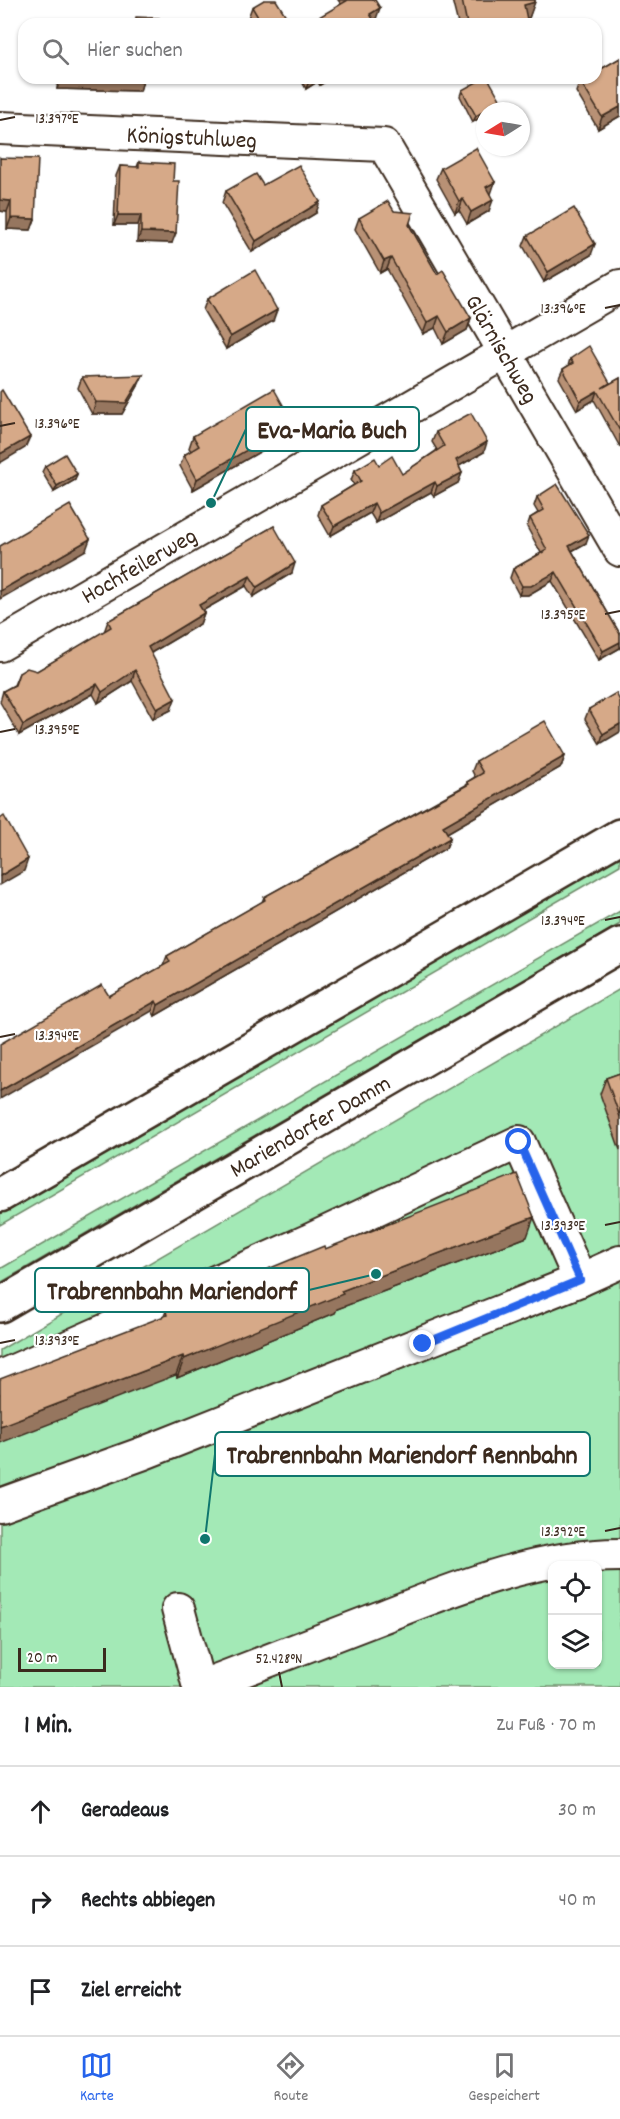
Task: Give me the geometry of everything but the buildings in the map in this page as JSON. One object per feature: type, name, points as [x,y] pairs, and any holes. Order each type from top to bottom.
[{"type":"main road","points":[[0,1195],[620,837]]},
{"type":"main road","name":"Mariendorfer Damm","points":[[0,1305],[620,945]]},
{"type":"street","name":"Königstuhlweg","points":[[0,128],[384,145]]},
{"type":"street","name":"Glärnischweg","points":[[384,145],[620,550]]},
{"type":"street","name":"Hochfeilerweg","points":[[0,645],[620,286]]},
{"type":"street","points":[[0,1377],[308,1241],[519,1142],[580,1280]]},
{"type":"street","points":[[0,1505],[144,1453],[580,1280],[620,1262]]},
{"type":"street","points":[[178,1609],[200,1687],[453,1588],[553,1561],[593,1555],[620,1555]]},
{"type":"green space","points":[[620,856],[620,865],[0,1225],[0,1214]]},
{"type":"green space","points":[[620,911],[620,924],[0,1283],[0,1269]]},
{"type":"green space","points":[[620,989],[620,1687],[0,1687],[0,1350]]},
{"type":"place","name":"Eva-Maria Buch","points":[[211,503]]},
{"type":"place","name":"Trabrennbahn Mariendorf","points":[[376,1274]]},
{"type":"place","name":"Trabrennbahn Mariendorf Rennbahn","points":[[205,1539]]},
{"type":"route","points":[[423,1344],[580,1280],[519,1142]]}]
